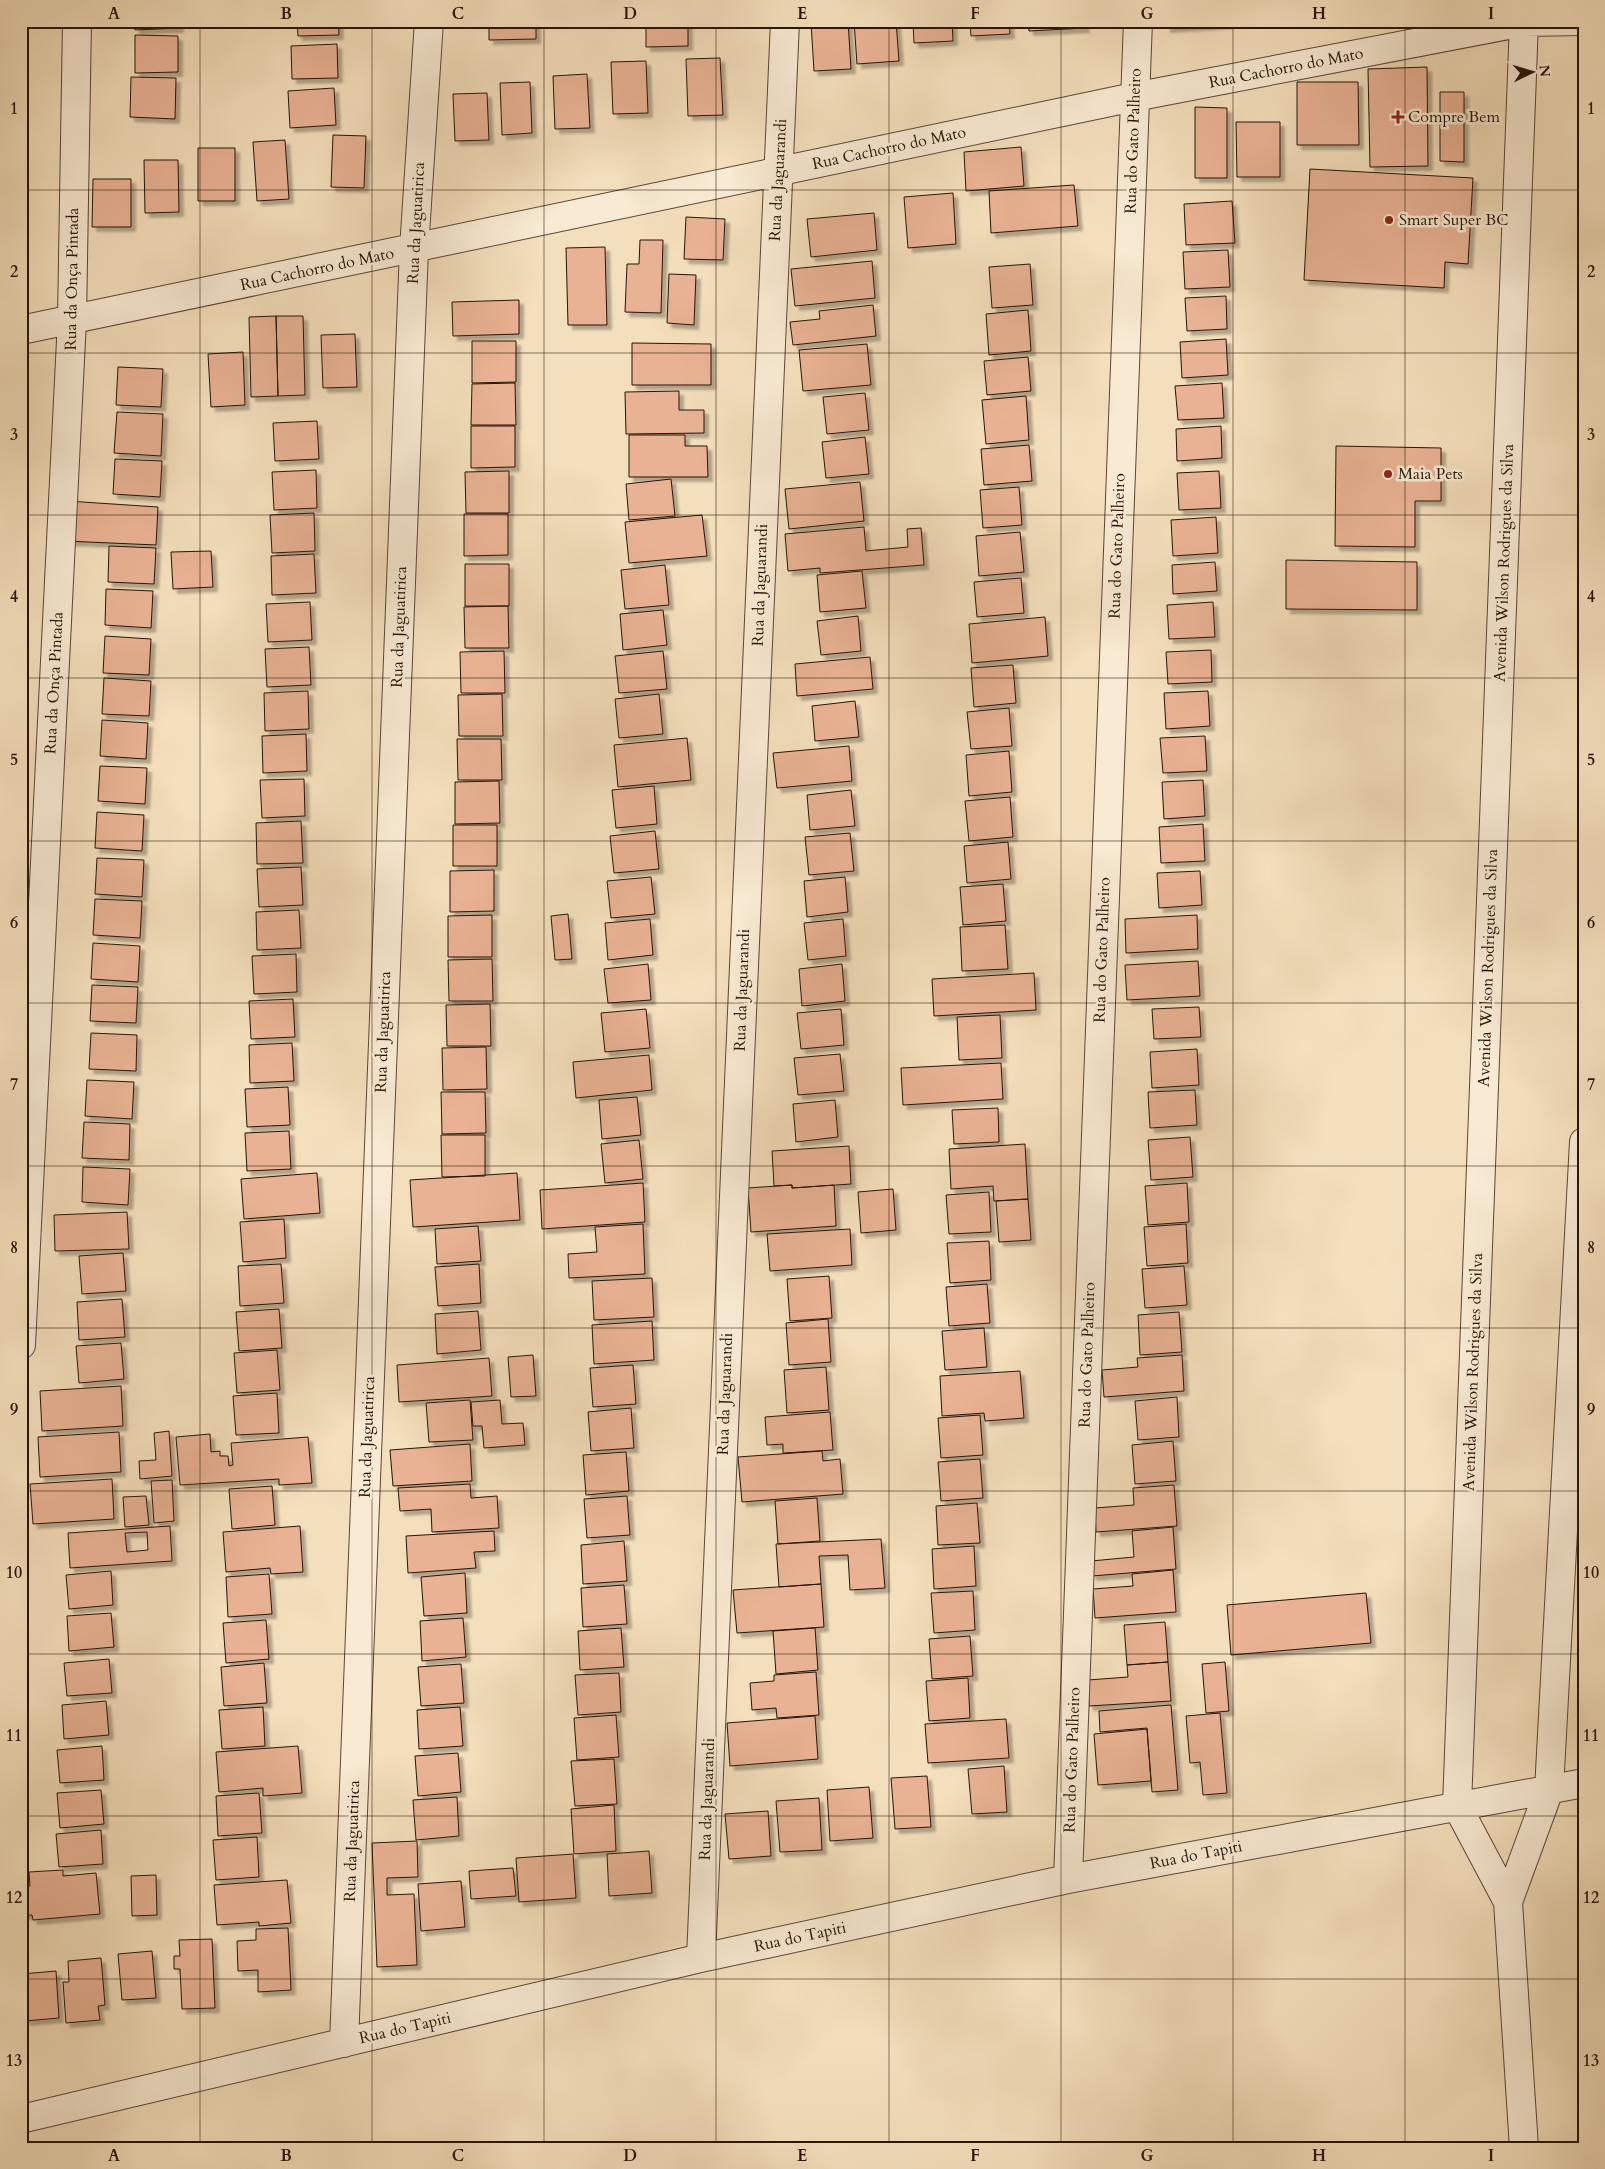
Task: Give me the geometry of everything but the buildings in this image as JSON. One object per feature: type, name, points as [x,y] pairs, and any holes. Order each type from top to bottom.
[{"type":"street","name":"Rua da Onça Pintada","points":[[21,1345],[72,320],[77,21]]},
{"type":"street","name":"Rua da Jaguatirica","points":[[344,2043],[414,249],[429,21]]},
{"type":"street","name":"Rua da Jaguarandi","points":[[701,1958],[785,21]]},
{"type":"street","name":"Rua do Gato Palheiro","points":[[1068,1879],[1138,21]]},
{"type":"street","name":"Rua Cachorro do Mato","points":[[21,330],[414,249],[1134,96],[1524,22],[1584,21]]},
{"type":"street","name":"Avenida Wilson Rodrigues da Silva","points":[[1457,1806],[1524,22]]},
{"type":"street","points":[[1524,2148],[1508,1902],[1549,1790],[1584,1142]]},
{"type":"street","name":"Rua do Tapiti","points":[[21,2119],[701,1958],[1068,1879],[1584,1783]]},
{"type":"street","points":[[1457,1806],[1508,1902]]},
{"type":"place","name":"Compre Bem","points":[[1398,117]]},
{"type":"place","name":"Smart Super BC","points":[[1389,220]]},
{"type":"place","name":"Maia Pets","points":[[1388,474]]}]
